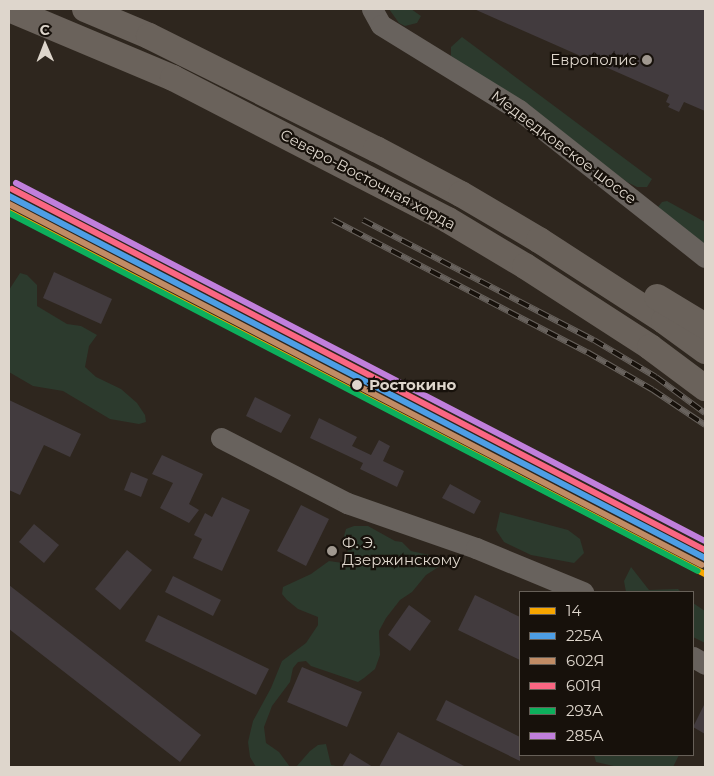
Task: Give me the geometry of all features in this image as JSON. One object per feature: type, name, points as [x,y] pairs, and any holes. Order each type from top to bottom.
[{"type":"main road","name":"Северо-Восточная хорда","points":[[9,9],[173,78],[363,174],[448,220],[525,266],[650,347],[705,388]]},
{"type":"main road","name":"Северо-Восточная хорда","points":[[85,9],[149,36],[376,149],[539,240],[664,321],[705,351]]},
{"type":"main road","points":[[539,240],[663,300],[705,326]]},
{"type":"street","name":"Медведковское шоссе","points":[[372,9],[381,25],[519,110],[705,257]]},
{"type":"street","points":[[221,438],[347,503],[476,548],[581,591]]},
{"type":"street","points":[[694,658],[705,664]]},
{"type":"green space","points":[[389,9],[411,9],[421,16],[417,23],[405,26],[399,23]]},
{"type":"green space","points":[[462,37],[652,179],[647,187],[637,187],[627,182],[451,56],[451,47]]},
{"type":"green space","points":[[667,201],[705,222],[705,248],[658,207],[662,202]]},
{"type":"green space","points":[[20,273],[27,275],[37,285],[37,306],[67,324],[81,326],[97,335],[89,346],[85,367],[96,377],[121,389],[137,403],[145,415],[146,422],[139,424],[110,419],[63,391],[33,386],[9,372],[9,290]]},
{"type":"green space","points":[[500,512],[568,530],[580,539],[584,553],[574,563],[531,555],[504,542],[496,530]]},
{"type":"green space","points":[[354,526],[368,526],[395,541],[402,542],[411,551],[434,556],[440,559],[440,566],[426,575],[412,592],[400,600],[386,618],[379,631],[380,655],[375,669],[364,678],[358,682],[311,666],[306,661],[298,662],[293,668],[290,682],[272,706],[264,727],[266,743],[279,752],[290,767],[256,767],[250,757],[248,742],[253,721],[271,688],[282,661],[306,643],[318,625],[318,617],[298,609],[287,600],[282,594],[283,587],[311,574],[329,561],[343,563],[348,550],[344,536],[346,529]]},
{"type":"green space","points":[[631,567],[649,590],[678,589],[680,591],[626,591],[624,581]]},
{"type":"green space","points":[[694,604],[705,611],[705,643],[694,638]]},
{"type":"green space","points":[[326,744],[331,765],[341,767],[296,767],[310,751],[318,745]]},
{"type":"green space","points":[[594,756],[678,756],[673,767],[618,767],[596,762]]},
{"type":"building","name":"Европолис","points":[[474,9],[705,9],[705,111],[684,102],[679,112],[668,107],[670,104],[666,102],[669,95]]},
{"type":"building","points":[[54,272],[112,299],[101,324],[43,298]]},
{"type":"building","points":[[255,397],[291,415],[281,433],[246,416]]},
{"type":"building","points":[[9,400],[81,434],[70,457],[44,445],[20,495],[9,490]]},
{"type":"building","points":[[319,418],[357,437],[352,446],[371,455],[379,440],[390,446],[383,461],[404,471],[397,487],[360,469],[363,463],[310,438]]},
{"type":"building","points":[[162,455],[203,474],[189,504],[199,510],[189,523],[160,508],[173,483],[152,474]]},
{"type":"building","points":[[131,472],[148,479],[141,497],[124,490]]},
{"type":"building","points":[[450,484],[481,501],[474,514],[442,498]]},
{"type":"building","points":[[222,497],[250,510],[222,571],[193,558],[202,539],[194,535],[205,513],[212,517]]},
{"type":"building","points":[[301,505],[329,519],[306,566],[277,551]]},
{"type":"building","points":[[34,524],[59,545],[44,563],[19,542]]},
{"type":"building","points":[[127,550],[152,570],[120,610],[95,589]]},
{"type":"building","points":[[173,576],[221,600],[213,616],[165,592]]},
{"type":"building","points":[[9,585],[201,735],[180,762],[9,629]]},
{"type":"building","points":[[475,595],[519,617],[519,660],[458,630]]},
{"type":"building","points":[[409,605],[431,621],[410,651],[388,635]]},
{"type":"building","points":[[158,615],[269,669],[256,695],[145,641]]},
{"type":"building","points":[[302,667],[362,692],[347,727],[287,702]]},
{"type":"building","points":[[446,700],[519,736],[520,761],[436,720]]},
{"type":"building","points":[[705,703],[705,734],[694,728]]},
{"type":"building","points":[[398,732],[466,767],[379,767]]},
{"type":"building","points":[[350,753],[373,767],[342,767]]},
{"type":"railway","points":[[333,220],[587,352],[653,390],[705,425]]},
{"type":"railway","points":[[363,220],[594,340],[656,377],[705,413]]},
{"type":"transit line","name":"285А","points":[[16,183],[705,541]]},
{"type":"transit line","name":"601Я","points":[[12,189],[705,550]]},
{"type":"transit line","name":"225А","points":[[9,196],[705,558]]},
{"type":"transit line","name":"602Я","points":[[9,204],[702,565]]},
{"type":"transit line","name":"14","points":[[9,212],[705,574]]},
{"type":"transit line","name":"293А","points":[[9,213],[698,571]]},
{"type":"place","name":"Европолис","points":[[647,60]]},
{"type":"place","name":"Ростокино","points":[[357,385]]},
{"type":"place","name":"Ф. Э. Дзержинскому","points":[[332,551]]}]
